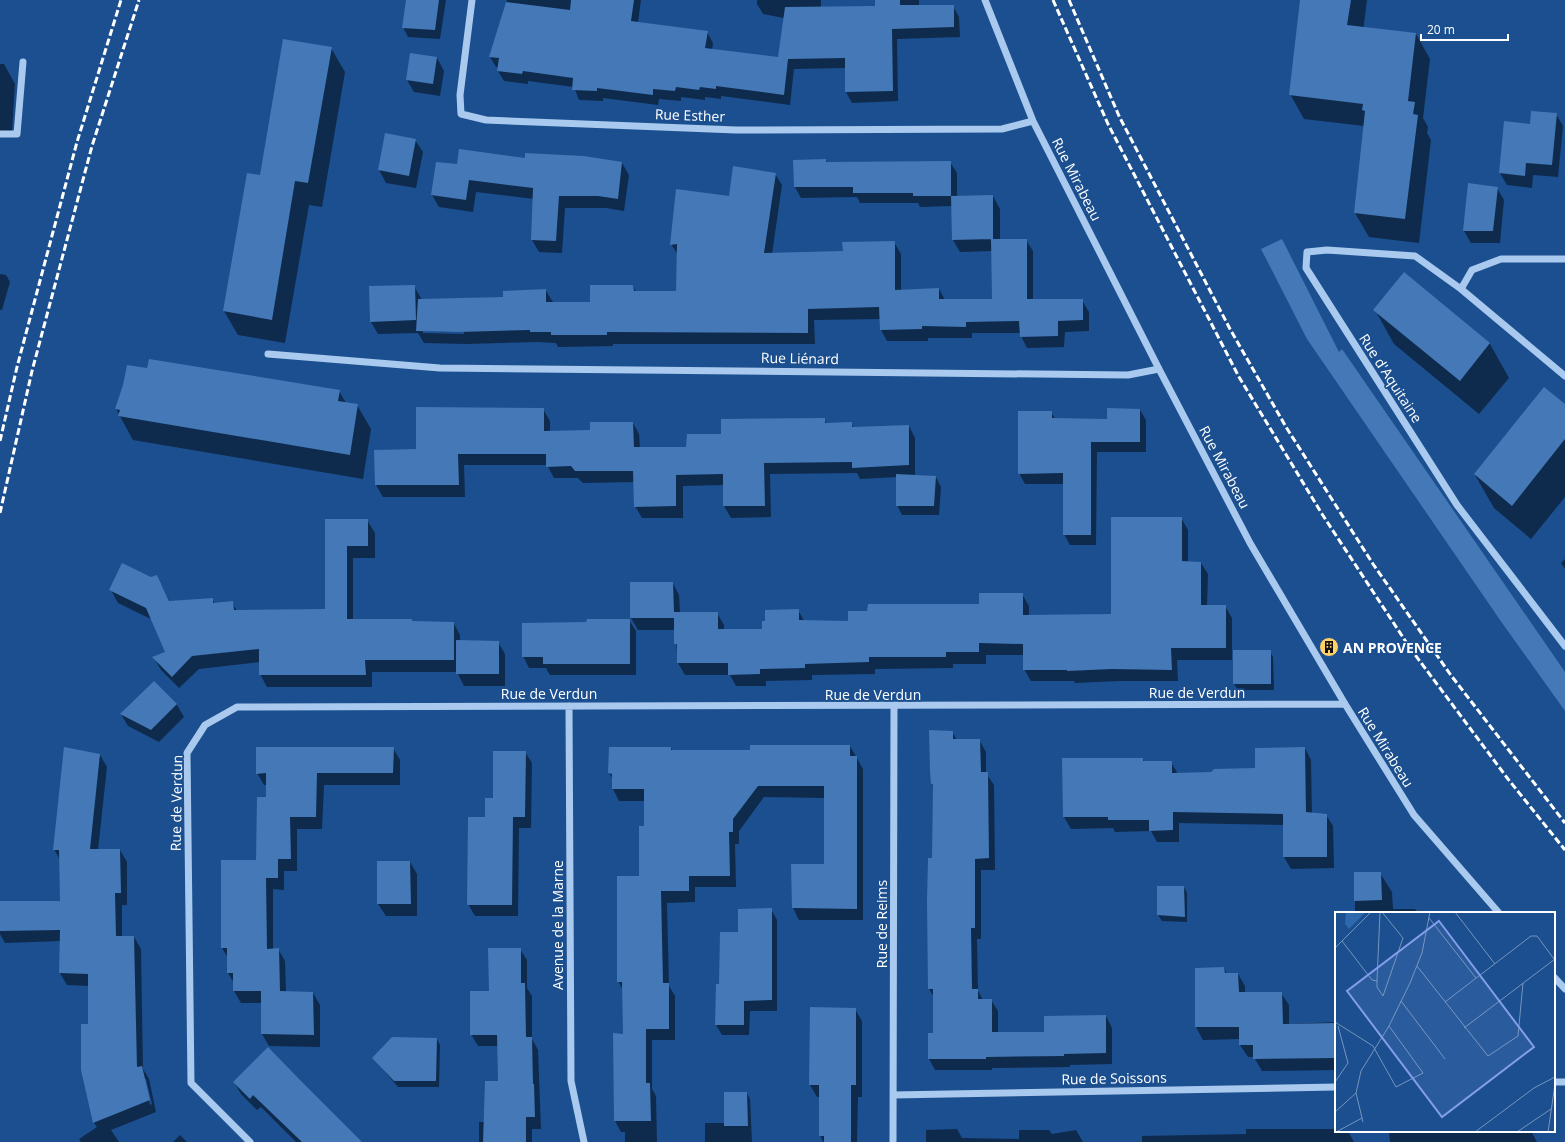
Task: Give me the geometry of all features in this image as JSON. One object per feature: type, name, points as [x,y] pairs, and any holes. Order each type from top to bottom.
[{"type":"street","name":"Rue Esther","points":[[472,0],[460,95],[461,114],[486,120],[736,130],[1002,129],[1033,122]]},
{"type":"street","name":"Rue Mirabeau","points":[[985,0],[1033,122],[1250,543],[1345,704],[1414,816],[1498,912]]},
{"type":"street","points":[[0,134],[17,134],[23,62]]},
{"type":"street","name":"Rue d'Aquitaine","points":[[1565,376],[1461,289],[1415,256],[1327,250],[1307,252],[1306,268],[1457,505],[1565,646]]},
{"type":"street","points":[[1461,289],[1472,270],[1501,259],[1565,259]]},
{"type":"street","name":"Rue Liénard","points":[[268,354],[440,368],[1128,375],[1159,369]]},
{"type":"street","name":"Rue de Verdun","points":[[250,1142],[191,1083],[187,753],[205,725],[237,707],[894,707],[1345,704]]},
{"type":"street","name":"Avenue de la Marne","points":[[569,706],[571,1081],[584,1142]]},
{"type":"street","name":"Rue de Reims","points":[[893,1142],[894,707]]},
{"type":"street","points":[[1555,977],[1565,989]]},
{"type":"street","name":"Rue de Soissons","points":[[894,1095],[1335,1087]]},
{"type":"building","points":[[406,0],[439,0],[435,30],[402,28]]},
{"type":"building","points":[[571,0],[634,0],[631,21],[708,31],[705,48],[778,57],[785,7],[875,6],[875,0],[900,0],[900,5],[954,5],[954,27],[892,29],[893,91],[845,92],[845,58],[788,59],[784,95],[716,86],[716,89],[700,87],[699,90],[676,87],[675,91],[653,89],[653,95],[597,88],[597,91],[572,90],[573,78],[523,71],[522,74],[497,71],[499,58],[489,57],[506,2],[570,10]]},
{"type":"building","points":[[1300,0],[1351,0],[1347,25],[1416,33],[1408,101],[1415,102],[1413,114],[1418,115],[1405,219],[1354,213],[1365,111],[1362,110],[1363,104],[1289,95]]},
{"type":"building","points":[[283,39],[332,47],[308,183],[295,181],[272,320],[223,311],[247,173],[260,175]]},
{"type":"building","points":[[410,53],[437,57],[433,84],[406,80]]},
{"type":"building","points":[[1531,111],[1557,113],[1552,165],[1526,163],[1525,176],[1499,173],[1504,121],[1530,124]]},
{"type":"building","points":[[385,133],[416,139],[409,176],[378,170]]},
{"type":"building","points":[[459,149],[525,158],[525,153],[584,156],[622,162],[618,199],[598,196],[559,196],[556,241],[531,240],[533,188],[469,180],[466,200],[431,195],[436,162],[457,164]]},
{"type":"building","points":[[826,159],[826,162],[951,161],[951,196],[913,196],[913,193],[853,193],[853,187],[794,187],[793,160]]},
{"type":"building","points":[[733,166],[776,173],[764,253],[843,251],[842,242],[895,241],[895,290],[939,288],[939,299],[992,299],[991,239],[1027,239],[1027,299],[1083,299],[1083,320],[1058,321],[1058,336],[1020,337],[1019,321],[966,322],[966,327],[922,326],[922,329],[880,330],[879,307],[808,309],[808,333],[607,332],[607,335],[551,335],[551,332],[530,332],[530,330],[459,332],[416,331],[418,299],[503,297],[503,291],[546,289],[546,302],[590,302],[590,285],[633,285],[634,291],[676,291],[677,244],[670,245],[676,189],[729,196]]},
{"type":"building","points":[[1468,183],[1498,187],[1493,231],[1463,231]]},
{"type":"building","points":[[993,195],[993,239],[952,240],[951,196]]},
{"type":"building","points":[[1282,239],[1339,352],[1342,349],[1565,672],[1565,711],[1500,620],[1307,339],[1261,249]]},
{"type":"building","points":[[1404,272],[1490,343],[1460,381],[1373,310]]},
{"type":"building","points":[[415,285],[416,320],[370,322],[369,286]]},
{"type":"building","points":[[149,359],[340,390],[338,401],[358,404],[350,455],[118,416],[120,410],[115,409],[123,385],[127,365],[147,368]]},
{"type":"building","points":[[1544,387],[1565,404],[1565,439],[1512,506],[1474,474]]},
{"type":"building","points":[[416,407],[544,408],[544,431],[590,430],[590,422],[633,422],[634,447],[686,447],[687,434],[721,434],[721,419],[825,418],[825,423],[852,422],[852,427],[909,425],[909,465],[852,468],[852,462],[764,463],[765,506],[723,506],[723,474],[676,475],[676,506],[634,507],[633,471],[575,471],[571,466],[546,467],[546,454],[458,454],[459,485],[375,485],[374,450],[416,449]]},
{"type":"building","points":[[1107,408],[1140,409],[1140,442],[1091,442],[1091,535],[1063,535],[1063,473],[1018,474],[1018,411],[1052,411],[1052,418],[1107,419]]},
{"type":"building","points":[[896,474],[936,476],[934,506],[896,506]]},
{"type":"building","points":[[1111,517],[1182,517],[1182,561],[1201,562],[1201,605],[1226,605],[1226,648],[1171,648],[1172,670],[1023,670],[1023,644],[979,643],[979,652],[946,652],[946,657],[869,657],[869,662],[805,664],[805,668],[760,669],[760,674],[728,675],[728,663],[677,663],[677,644],[674,644],[674,618],[630,618],[630,582],[673,582],[674,612],[718,612],[718,629],[762,629],[762,621],[765,621],[765,610],[799,609],[799,620],[848,621],[848,611],[867,611],[868,604],[979,604],[979,593],[1023,593],[1023,615],[1111,614]]},
{"type":"building","points":[[325,519],[368,519],[368,546],[347,546],[347,619],[412,619],[412,621],[454,622],[454,660],[365,660],[366,675],[259,675],[259,649],[192,656],[172,677],[152,657],[165,652],[146,608],[109,590],[122,563],[151,577],[157,575],[169,601],[213,598],[213,603],[233,601],[234,610],[325,609]]},
{"type":"building","points":[[587,619],[630,619],[630,664],[543,664],[543,657],[522,657],[522,623],[586,622]]},
{"type":"building","points":[[456,640],[499,641],[499,674],[456,674]]},
{"type":"building","points":[[1233,650],[1271,650],[1271,684],[1233,684]]},
{"type":"building","points":[[154,681],[177,704],[151,730],[120,714]]},
{"type":"building","points":[[929,730],[953,731],[953,739],[980,739],[981,772],[988,772],[989,858],[975,859],[975,928],[971,928],[972,989],[978,989],[978,999],[992,999],[992,1032],[1044,1032],[1044,1016],[1106,1015],[1106,1053],[1064,1054],[1064,1056],[986,1057],[986,1059],[928,1059],[928,1033],[933,1033],[933,989],[928,989],[928,858],[932,858],[933,784],[931,784],[930,771]]},
{"type":"building","points":[[750,745],[850,745],[850,756],[857,756],[857,909],[792,908],[791,864],[824,864],[824,786],[758,786],[733,819],[733,832],[729,832],[730,876],[689,876],[689,891],[661,891],[663,983],[669,983],[669,1029],[646,1029],[646,1083],[650,1083],[651,1121],[614,1121],[613,1033],[623,1034],[622,982],[617,982],[617,876],[639,876],[639,826],[644,826],[644,789],[612,789],[612,774],[608,773],[609,747],[671,747],[671,750],[750,750]]},
{"type":"building","points":[[64,747],[100,754],[90,849],[120,849],[121,893],[115,893],[116,936],[134,936],[137,1067],[142,1066],[150,1100],[93,1123],[81,1070],[81,1024],[88,1024],[88,974],[59,973],[60,930],[0,931],[0,901],[60,901],[59,850],[53,850]]},
{"type":"building","points":[[256,747],[394,747],[393,773],[317,773],[316,817],[290,817],[291,859],[278,859],[278,878],[266,878],[267,949],[279,948],[280,991],[313,992],[314,1035],[261,1034],[261,991],[233,991],[233,973],[227,973],[227,948],[221,948],[221,860],[256,860],[257,797],[266,797],[266,773],[256,774]]},
{"type":"building","points":[[1305,747],[1306,812],[1327,814],[1327,857],[1283,857],[1283,814],[1173,812],[1173,830],[1149,831],[1149,820],[1108,820],[1108,817],[1063,817],[1062,758],[1143,758],[1143,761],[1172,761],[1172,773],[1211,772],[1214,769],[1255,768],[1255,748]]},
{"type":"building","points":[[493,751],[526,751],[525,817],[513,817],[512,905],[467,905],[468,817],[485,817],[485,798],[493,798]]},
{"type":"building","points":[[377,861],[410,861],[411,904],[377,904]]},
{"type":"building","points":[[1354,872],[1381,872],[1382,900],[1354,901]]},
{"type":"building","points":[[1157,886],[1184,886],[1185,917],[1157,915]]},
{"type":"building","points":[[772,908],[772,1000],[744,1001],[744,1025],[715,1025],[716,984],[719,984],[720,932],[738,932],[738,909]]},
{"type":"building","points":[[488,948],[521,948],[521,983],[525,983],[526,1037],[532,1037],[535,1117],[526,1117],[526,1142],[483,1142],[485,1081],[498,1081],[497,1035],[470,1035],[470,991],[489,991]]},
{"type":"building","points":[[1224,967],[1225,973],[1238,973],[1239,992],[1282,992],[1283,1024],[1335,1023],[1335,1058],[1253,1059],[1253,1045],[1239,1045],[1239,1027],[1195,1027],[1195,968]]},
{"type":"building","points":[[810,1007],[856,1008],[856,1085],[851,1085],[851,1142],[824,1142],[824,1136],[819,1136],[819,1085],[809,1085]]},
{"type":"building","points":[[392,1037],[437,1038],[436,1081],[394,1081],[372,1058]]},
{"type":"building","points":[[268,1047],[362,1142],[302,1142],[253,1095],[250,1099],[233,1082]]},
{"type":"building","points":[[724,1092],[747,1092],[748,1126],[724,1126]]},
{"type":"railway","points":[[0,441],[17,367],[77,142],[121,0]]},
{"type":"railway","points":[[0,513],[32,371],[92,146],[139,0]]},
{"type":"railway","points":[[1053,0],[1108,124],[1239,377],[1322,514],[1410,648],[1508,779],[1565,850]]},
{"type":"railway","points":[[1069,0],[1119,116],[1230,329],[1286,427],[1373,564],[1450,674],[1565,823]]},
{"type":"place","name":"AN PROVENCE","points":[[1329,647]]}]
